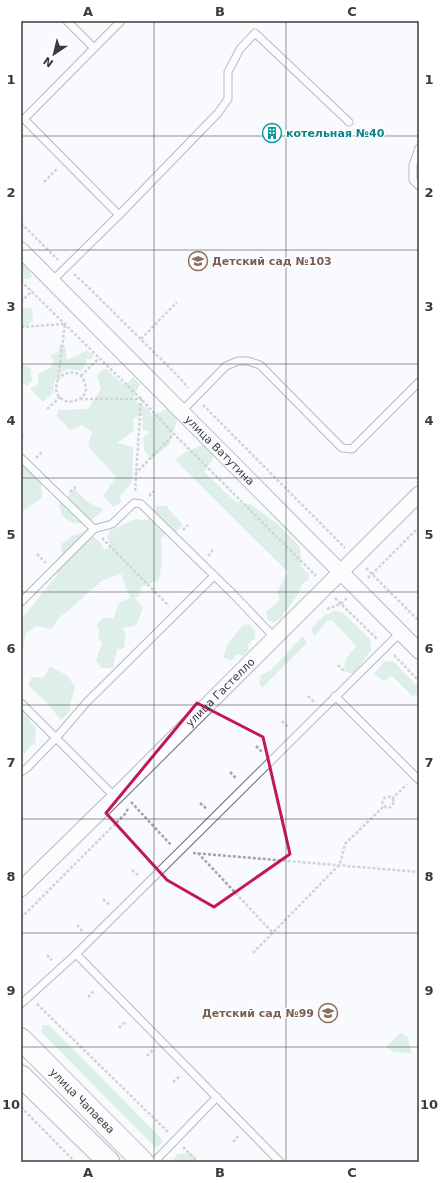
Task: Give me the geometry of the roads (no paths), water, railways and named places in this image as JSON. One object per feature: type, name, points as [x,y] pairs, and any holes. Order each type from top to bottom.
[{"type":"street","name":"улица Ватутина","points":[[21,250],[419,651]]},
{"type":"street","name":"улица Гастелло","points":[[21,889],[419,494]]},
{"type":"street","name":"улица Чапаева","points":[[21,1039],[143,1162]]},
{"type":"street","points":[[21,1076],[109,1162]]},
{"type":"lane","points":[[67,21],[94,48]]},
{"type":"lane","points":[[119,215],[24,119],[121,21]]},
{"type":"lane","points":[[52,282],[218,113],[228,99],[228,72],[240,49],[255,33],[349,122]]},
{"type":"lane","points":[[419,148],[413,165],[413,180],[419,186]]},
{"type":"lane","points":[[182,411],[226,366],[238,361],[248,361],[260,365],[342,448],[352,449],[419,382]]},
{"type":"lane","points":[[21,458],[94,529]]},
{"type":"lane","points":[[21,602],[94,529],[112,524],[134,503],[141,504],[275,638]]},
{"type":"lane","points":[[21,772],[27,768],[56,738],[86,703],[214,576]]},
{"type":"lane","points":[[21,1004],[76,954],[400,632]]},
{"type":"lane","points":[[335,696],[417,778]]},
{"type":"lane","points":[[21,704],[118,794]]},
{"type":"lane","points":[[76,954],[280,1162]]},
{"type":"lane","points":[[154,1162],[217,1097]]},
{"type":"place","name":"котельная №40","points":[[272,133]]},
{"type":"place","name":"Детский сад №103","points":[[198,261]]},
{"type":"place","name":"Детский сад №99","points":[[328,1013]]}]
